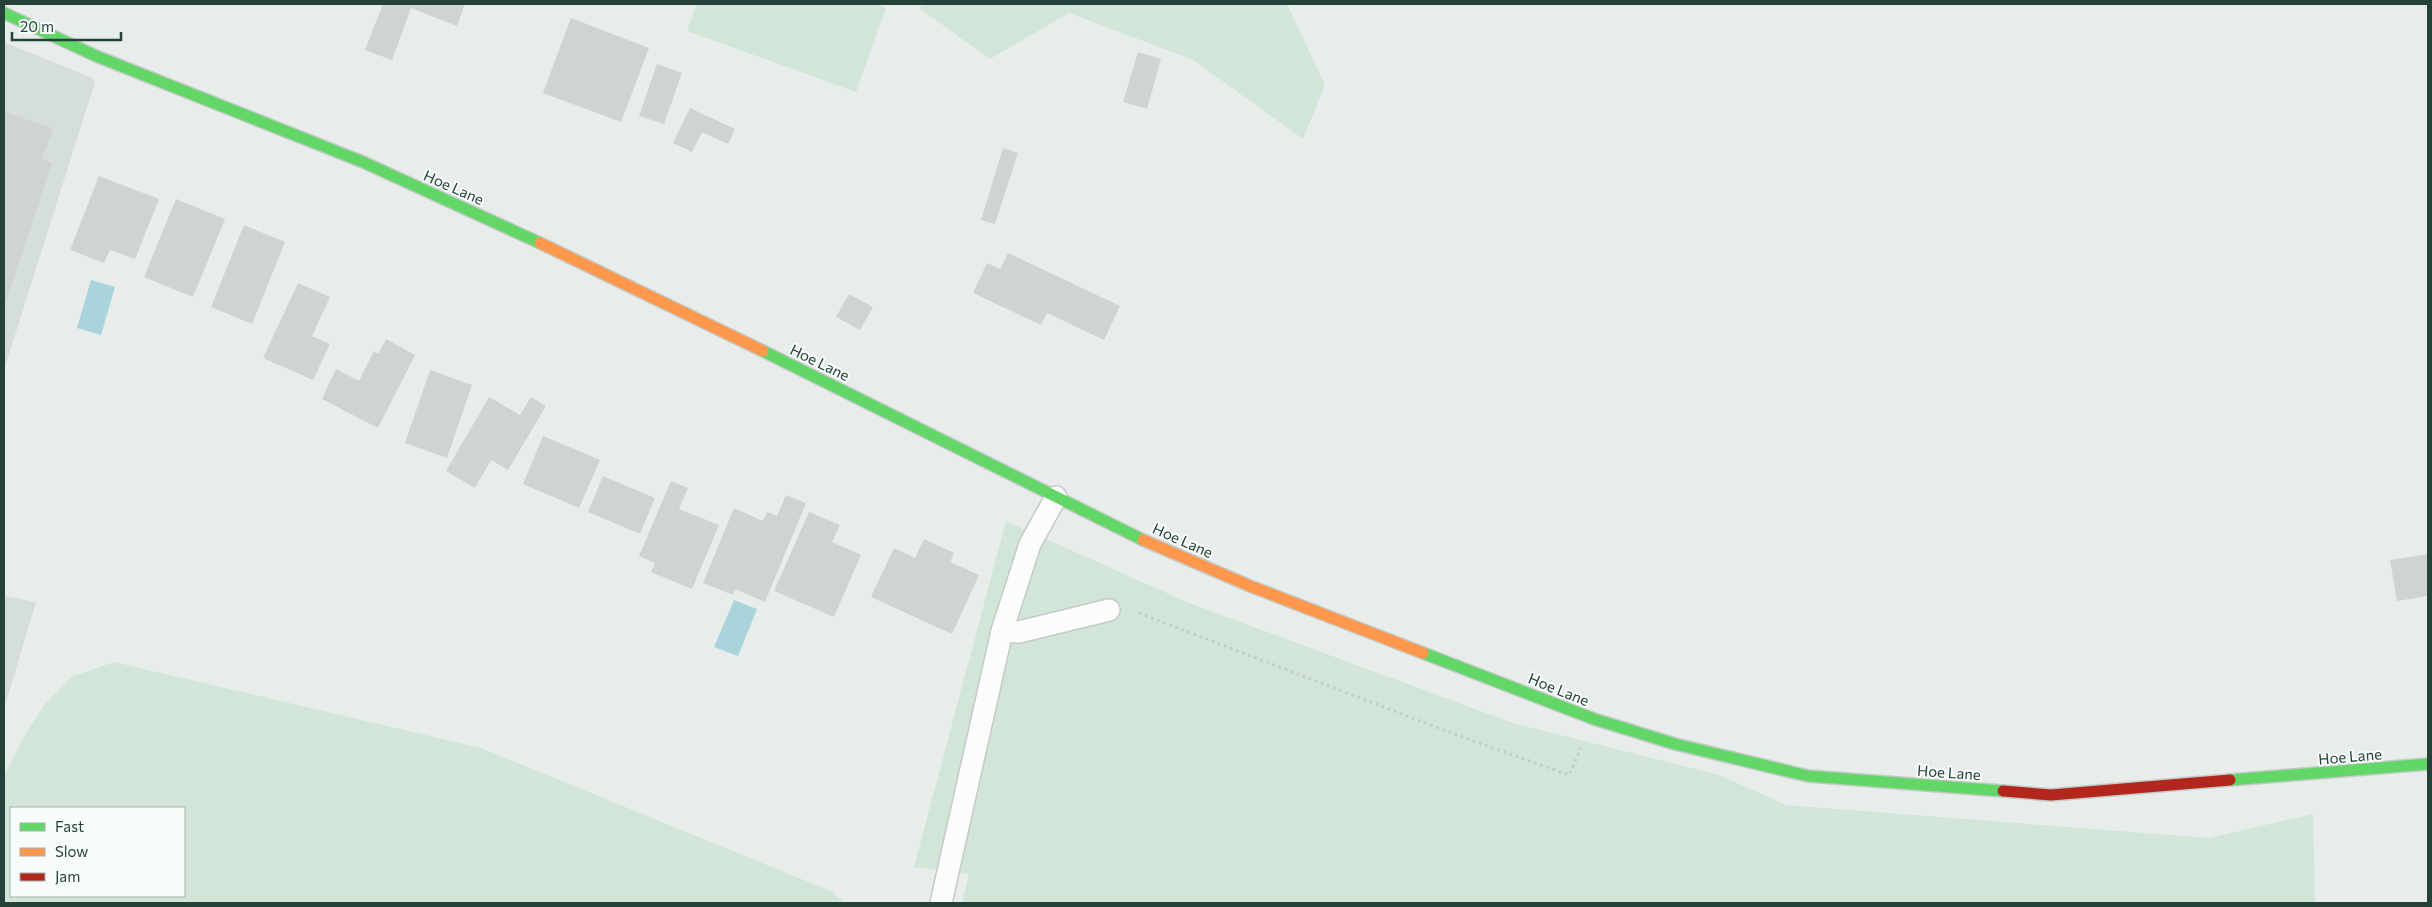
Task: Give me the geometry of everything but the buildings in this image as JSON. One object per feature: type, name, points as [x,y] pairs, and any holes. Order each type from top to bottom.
[{"type":"street","name":"Hoe Lane","points":[[4,14],[96,56],[363,162],[482,215],[862,398],[1152,544],[1250,586],[1594,719],[1675,744],[1808,776],[2051,795],[2428,764]]},
{"type":"lane","points":[[941,903],[1002,630],[1030,544],[1056,497]]},
{"type":"lane","points":[[1002,630],[1019,632],[1109,610]]},
{"type":"path","points":[[1109,610],[1127,609],[1453,734],[1569,775],[1594,719]]},
{"type":"shaded area","points":[[4,42],[90,77],[95,82],[4,370]]},
{"type":"shaded area","points":[[4,596],[36,602],[4,709]]},
{"type":"green space","points":[[697,4],[875,4],[886,8],[856,92],[687,31]]},
{"type":"green space","points":[[924,4],[1287,4],[1325,85],[1303,139],[1193,60],[1069,13],[990,59],[919,8]]},
{"type":"green space","points":[[1006,521],[1189,603],[1513,723],[1719,775],[1786,805],[2209,838],[2313,814],[2315,903],[962,903],[969,874],[914,867]]},
{"type":"green space","points":[[114,662],[481,748],[833,892],[844,903],[4,903],[5,774],[22,740],[45,704],[71,677]]},
{"type":"water","points":[[91,280],[115,287],[101,335],[77,328]]},
{"type":"water","points":[[734,600],[757,609],[738,656],[714,647]]},
{"type":"traffic: fast","points":[[4,13],[96,56],[363,162],[540,243]]},
{"type":"traffic: fast","points":[[763,351],[1143,540]]},
{"type":"traffic: fast","points":[[1423,653],[1594,719],[1675,744],[1808,776],[2003,791]]},
{"type":"traffic: fast","points":[[2230,780],[2428,764]]},
{"type":"traffic: slow","points":[[540,243],[763,351]]},
{"type":"traffic: slow","points":[[1143,540],[1250,586],[1423,653]]},
{"type":"traffic: jam","points":[[2003,791],[2051,795],[2230,780]]}]
